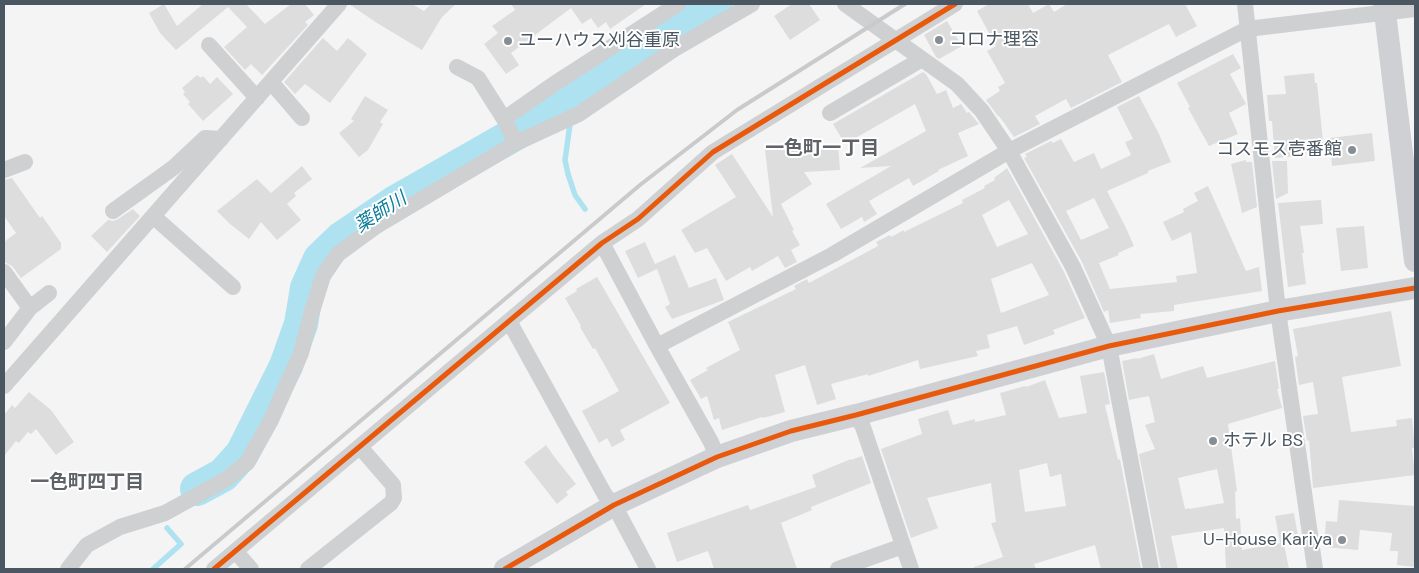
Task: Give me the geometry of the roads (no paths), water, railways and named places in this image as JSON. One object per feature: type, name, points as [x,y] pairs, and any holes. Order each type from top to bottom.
[{"type":"street","points":[[4,386],[339,4]]},
{"type":"street","points":[[505,120],[554,84],[678,4]]},
{"type":"street","points":[[68,569],[87,545],[120,527],[165,513],[225,480],[247,463],[271,420],[301,353],[323,276],[338,254],[375,227],[516,142],[579,114],[676,48],[752,4]]},
{"type":"street","points":[[845,4],[957,84],[982,111],[1009,151],[1073,267],[1109,346],[1151,569]]},
{"type":"street","points":[[214,569],[602,243],[638,219],[713,152],[955,4]]},
{"type":"street","points":[[1245,4],[1278,311],[1315,569]]},
{"type":"street","points":[[1384,6],[1415,261]]},
{"type":"street","points":[[657,346],[832,255],[1009,151],[1247,29],[1384,6],[1415,9]]},
{"type":"street","points":[[209,45],[256,98]]},
{"type":"street","points":[[830,113],[922,59]]},
{"type":"street","points":[[457,67],[478,78],[505,120],[516,142]]},
{"type":"street","points":[[270,82],[302,118]]},
{"type":"street","points":[[113,212],[173,168],[205,138],[221,139]]},
{"type":"street","points":[[4,170],[25,162]]},
{"type":"street","points":[[153,216],[232,287]]},
{"type":"street","points":[[602,243],[711,442],[717,457]]},
{"type":"street","points":[[4,272],[30,308]]},
{"type":"street","points":[[505,569],[614,505],[717,457],[791,431],[1109,346],[1278,311],[1415,288]]},
{"type":"street","points":[[4,342],[30,308],[48,293]]},
{"type":"street","points":[[509,321],[605,495],[614,505],[648,569]]},
{"type":"street","points":[[856,414],[863,427],[911,569]]},
{"type":"street","points":[[308,569],[391,503],[394,498],[393,485],[360,447]]},
{"type":"street","points":[[838,569],[903,546]]},
{"type":"street","points":[[236,552],[251,569]]},
{"type":"waterway","name":"薬師川","points":[[197,489],[223,475],[242,454],[286,366],[301,324],[307,288],[320,259],[342,238],[394,203],[520,131],[716,4]]},
{"type":"waterway","name":"薬師川","points":[[566,100],[571,107]]},
{"type":"waterway","points":[[570,124],[565,160],[575,195],[585,209]]},
{"type":"waterway","name":"薬師川","points":[[153,569],[181,544],[167,528]]},
{"type":"railway","points":[[185,569],[640,185],[737,110],[905,4]]},
{"type":"place","name":"コロナ理容","points":[[939,40]]},
{"type":"place","name":"ユーハウス刈谷重原","points":[[508,41]]},
{"type":"place","name":"コスモス壱番館","points":[[1352,150]]},
{"type":"place","name":"ホテル BS","points":[[1213,441]]},
{"type":"place","name":"U-House Kariya","points":[[1342,540]]},
{"type":"district","name":"一色町一丁目","points":[[822,149]]},
{"type":"district","name":"一色町四丁目","points":[[87,483]]}]
